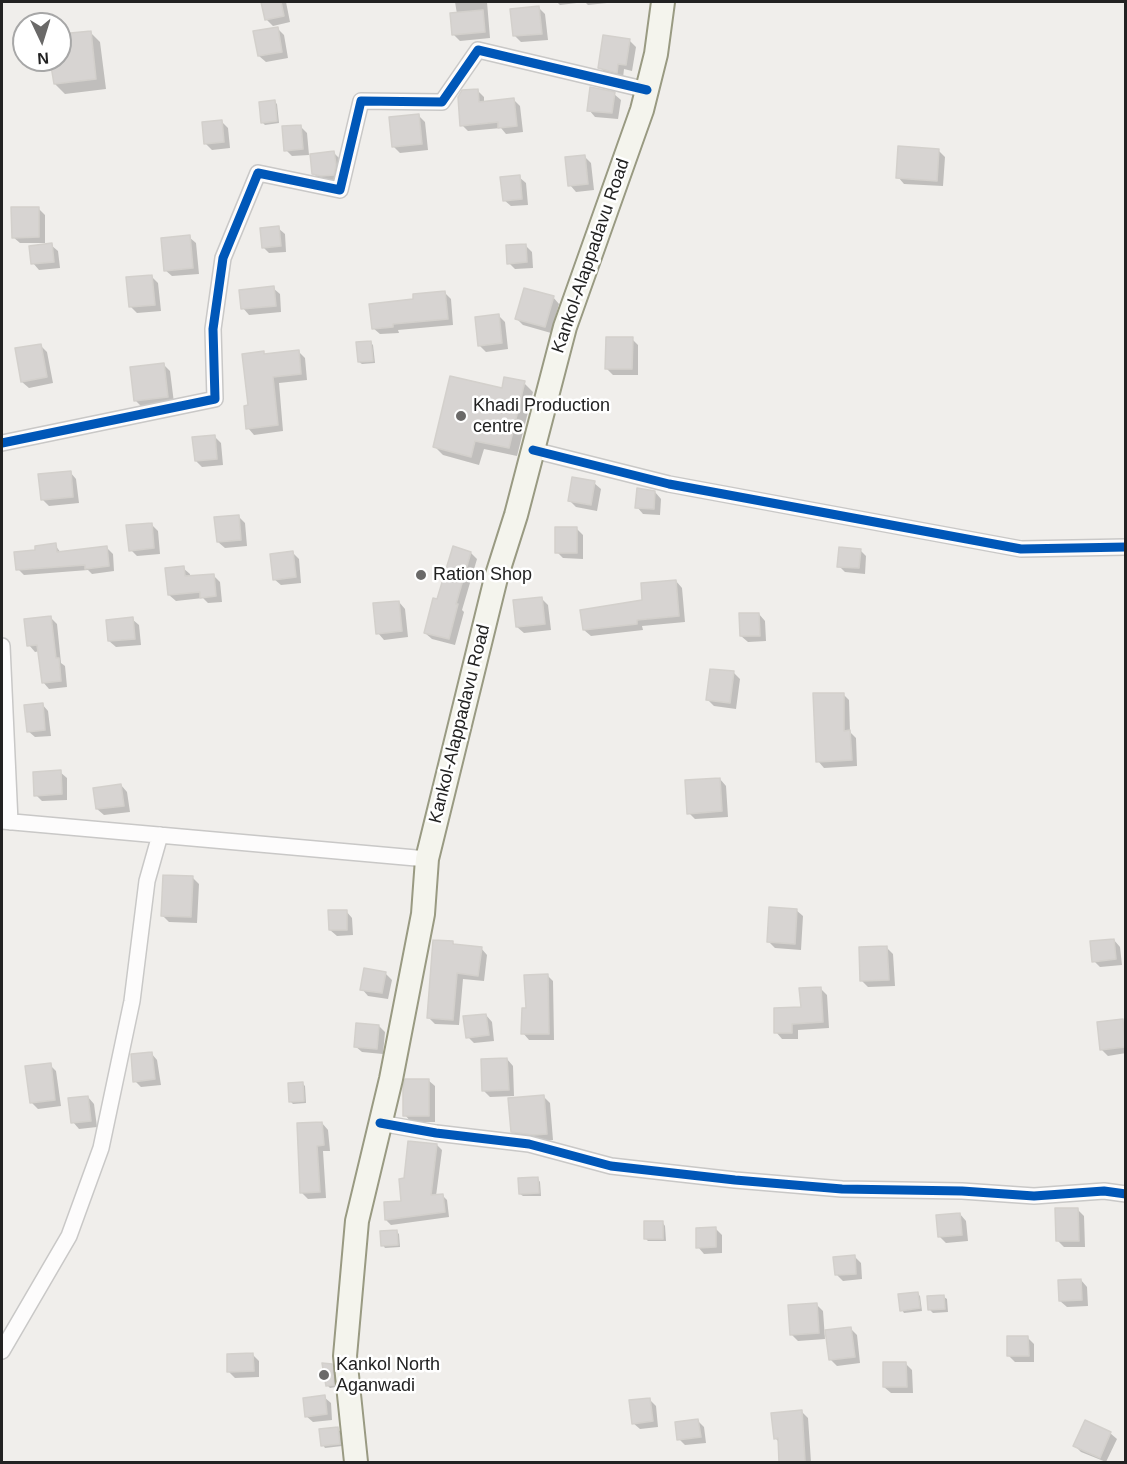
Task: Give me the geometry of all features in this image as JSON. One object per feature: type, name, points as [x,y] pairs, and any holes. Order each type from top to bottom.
[{"type":"main road","name":"Kankol-Alappadavu Road","points":[[356,1462],[345,1356],[357,1221],[380,1123],[423,914],[427,859],[496,578],[565,327],[642,110],[656,54],[663,2]]},
{"type":"street","points":[[2,443],[215,399],[213,329],[223,258],[258,173],[339,190],[361,101],[442,102],[478,50],[647,90]]},
{"type":"street","points":[[533,450],[669,484],[1021,549],[1125,547]]},
{"type":"street","points":[[2,646],[6,821],[427,859]]},
{"type":"street","points":[[2,1351],[69,1236],[101,1148],[132,1000],[147,881],[160,835]]},
{"type":"street","points":[[380,1123],[436,1133],[529,1144],[612,1166],[735,1180],[842,1189],[962,1191],[1034,1196],[1104,1191],[1125,1194]]},
{"type":"building","points":[[261,2],[281,2],[284,16],[265,20]]},
{"type":"building","points":[[539,6],[542,34],[513,36],[510,9]]},
{"type":"building","points":[[483,10],[485,32],[452,35],[450,13]]},
{"type":"building","points":[[278,27],[282,52],[258,56],[253,31]]},
{"type":"building","points":[[91,31],[96,79],[54,84],[52,72],[72,72],[72,33]]},
{"type":"building","points":[[603,35],[630,39],[626,65],[618,64],[617,73],[598,68]]},
{"type":"building","points":[[590,87],[615,92],[612,113],[587,111]]},
{"type":"building","points":[[478,89],[479,102],[514,98],[517,126],[498,128],[498,122],[460,126],[458,97],[462,90]]},
{"type":"building","points":[[275,100],[277,121],[261,123],[259,102]]},
{"type":"building","points":[[419,114],[422,144],[392,147],[389,117]]},
{"type":"building","points":[[222,120],[224,142],[204,144],[202,122]]},
{"type":"building","points":[[301,125],[303,149],[284,151],[282,126]]},
{"type":"building","points":[[898,146],[939,149],[937,181],[896,178]]},
{"type":"building","points":[[334,151],[336,165],[334,175],[312,174],[310,154]]},
{"type":"building","points":[[585,155],[588,184],[568,186],[565,157]]},
{"type":"building","points":[[520,175],[522,199],[503,201],[500,177]]},
{"type":"building","points":[[11,207],[39,207],[39,237],[12,238]]},
{"type":"building","points":[[279,226],[281,246],[262,248],[260,228]]},
{"type":"building","points":[[190,235],[193,268],[164,271],[161,238]]},
{"type":"building","points":[[52,243],[54,262],[31,264],[29,246]]},
{"type":"building","points":[[526,244],[527,262],[507,264],[506,245]]},
{"type":"building","points":[[152,275],[155,305],[129,307],[126,277]]},
{"type":"building","points":[[274,286],[276,306],[241,309],[239,290]]},
{"type":"building","points":[[524,288],[554,296],[545,327],[515,319]]},
{"type":"building","points":[[445,291],[448,319],[393,324],[393,327],[372,329],[369,304],[413,299],[413,294]]},
{"type":"building","points":[[499,314],[502,343],[478,346],[475,317]]},
{"type":"building","points":[[606,337],[633,337],[632,369],[605,369]]},
{"type":"building","points":[[371,341],[373,361],[358,362],[356,342]]},
{"type":"building","points":[[41,344],[47,377],[21,382],[15,348]]},
{"type":"building","points":[[299,350],[301,374],[273,377],[278,425],[246,429],[244,406],[248,405],[242,354]]},
{"type":"building","points":[[164,363],[168,397],[134,401],[130,367]]},
{"type":"building","points":[[450,376],[502,388],[504,377],[525,381],[509,448],[475,441],[471,457],[433,447]]},
{"type":"building","points":[[215,435],[217,459],[195,461],[192,437]]},
{"type":"building","points":[[71,471],[73,497],[41,500],[38,474]]},
{"type":"building","points":[[572,477],[595,481],[591,505],[568,501]]},
{"type":"building","points":[[637,488],[655,491],[654,509],[635,508]]},
{"type":"building","points":[[239,515],[241,540],[217,542],[214,517]]},
{"type":"building","points":[[152,523],[154,548],[129,551],[126,525]]},
{"type":"building","points":[[555,527],[577,527],[577,553],[555,553]]},
{"type":"building","points":[[56,543],[57,552],[107,546],[109,566],[85,569],[85,565],[16,570],[14,552],[35,550],[35,546]]},
{"type":"building","points":[[453,546],[471,552],[449,639],[424,633],[433,598],[437,599]]},
{"type":"building","points":[[839,547],[861,549],[859,568],[837,567]]},
{"type":"building","points":[[293,551],[296,577],[273,580],[270,554]]},
{"type":"building","points":[[184,566],[185,576],[214,574],[216,596],[200,598],[200,592],[168,595],[165,568]]},
{"type":"building","points":[[676,580],[679,616],[637,620],[637,624],[583,630],[580,610],[642,600],[641,583]]},
{"type":"building","points":[[542,597],[545,624],[516,627],[513,600]]},
{"type":"building","points":[[399,601],[402,631],[376,634],[373,603]]},
{"type":"building","points":[[739,613],[759,613],[760,636],[740,636]]},
{"type":"building","points":[[51,616],[61,681],[42,683],[37,645],[27,646],[24,619]]},
{"type":"building","points":[[133,617],[135,639],[108,641],[106,620]]},
{"type":"building","points":[[710,669],[734,671],[730,703],[706,700]]},
{"type":"building","points":[[813,693],[844,693],[844,731],[850,730],[852,760],[816,762]]},
{"type":"building","points":[[43,703],[45,730],[27,732],[24,705]]},
{"type":"building","points":[[61,770],[62,794],[34,796],[33,772]]},
{"type":"building","points":[[720,778],[722,811],[687,814],[685,780]]},
{"type":"building","points":[[121,784],[124,806],[96,809],[93,788]]},
{"type":"building","points":[[163,875],[193,876],[191,917],[161,916]]},
{"type":"building","points":[[769,907],[797,909],[795,944],[767,942]]},
{"type":"building","points":[[328,910],[347,910],[347,930],[329,930]]},
{"type":"building","points":[[1114,939],[1116,959],[1092,962],[1090,941]]},
{"type":"building","points":[[433,940],[453,941],[453,944],[482,947],[478,976],[457,973],[453,1020],[427,1018]]},
{"type":"building","points":[[887,946],[889,980],[860,981],[859,947]]},
{"type":"building","points":[[364,968],[386,972],[382,993],[360,990]]},
{"type":"building","points":[[548,974],[549,1034],[521,1034],[522,1008],[526,1008],[524,975]]},
{"type":"building","points":[[821,987],[823,1022],[792,1024],[792,1033],[774,1033],[774,1008],[801,1007],[799,988]]},
{"type":"building","points":[[486,1014],[489,1035],[466,1038],[463,1016]]},
{"type":"building","points":[[1123,1019],[1125,1047],[1100,1050],[1097,1022]]},
{"type":"building","points":[[356,1023],[379,1025],[377,1049],[354,1047]]},
{"type":"building","points":[[152,1052],[155,1079],[133,1082],[131,1054]]},
{"type":"building","points":[[507,1058],[509,1090],[482,1091],[481,1059]]},
{"type":"building","points":[[51,1063],[55,1100],[30,1103],[25,1066]]},
{"type":"building","points":[[405,1079],[429,1079],[429,1116],[403,1116]]},
{"type":"building","points":[[303,1082],[304,1101],[289,1102],[288,1083]]},
{"type":"building","points":[[544,1095],[547,1134],[511,1132],[508,1098]]},
{"type":"building","points":[[88,1096],[91,1121],[71,1123],[68,1098]]},
{"type":"building","points":[[322,1122],[324,1145],[317,1146],[320,1192],[300,1193],[297,1123]]},
{"type":"building","points":[[408,1141],[437,1144],[431,1195],[443,1194],[445,1212],[385,1220],[384,1202],[401,1201],[399,1179],[404,1178]]},
{"type":"building","points":[[538,1177],[539,1193],[519,1194],[518,1178]]},
{"type":"building","points":[[1055,1208],[1078,1208],[1079,1241],[1056,1241]]},
{"type":"building","points":[[960,1213],[962,1235],[938,1237],[936,1215]]},
{"type":"building","points":[[644,1221],[663,1221],[663,1239],[644,1239]]},
{"type":"building","points":[[716,1227],[716,1247],[696,1248],[696,1228]]},
{"type":"building","points":[[397,1230],[398,1245],[381,1246],[380,1231]]},
{"type":"building","points":[[855,1255],[856,1274],[835,1275],[833,1257]]},
{"type":"building","points":[[1081,1279],[1082,1300],[1059,1301],[1058,1280]]},
{"type":"building","points":[[918,1292],[920,1308],[900,1311],[898,1294]]},
{"type":"building","points":[[944,1295],[945,1309],[928,1310],[927,1296]]},
{"type":"building","points":[[817,1303],[819,1333],[790,1335],[788,1305]]},
{"type":"building","points":[[851,1327],[855,1357],[829,1360],[825,1330]]},
{"type":"building","points":[[1007,1336],[1028,1336],[1029,1356],[1007,1356]]},
{"type":"building","points":[[253,1353],[254,1371],[227,1372],[227,1354]]},
{"type":"building","points":[[883,1362],[906,1362],[907,1387],[883,1387]]},
{"type":"building","points":[[322,1363],[332,1364],[334,1385],[326,1386]]},
{"type":"building","points":[[325,1395],[327,1414],[305,1417],[303,1398]]},
{"type":"building","points":[[650,1398],[653,1421],[632,1424],[629,1400]]},
{"type":"building","points":[[802,1410],[805,1461],[779,1462],[778,1438],[774,1439],[771,1413]]},
{"type":"building","points":[[698,1419],[701,1437],[677,1440],[675,1422]]},
{"type":"building","points":[[1085,1420],[1111,1432],[1100,1458],[1073,1446]]},
{"type":"building","points":[[338,1427],[340,1444],[321,1446],[319,1429]]},
{"type":"cycle path","points":[[2,443],[215,399],[213,329],[223,258],[258,173],[340,190],[361,101],[442,102],[478,50],[647,90]]},
{"type":"cycle path","points":[[533,450],[669,484],[1021,549],[1126,547]]},
{"type":"cycle path","points":[[380,1123],[436,1133],[529,1144],[611,1166],[735,1180],[842,1189],[962,1191],[1034,1196],[1104,1191],[1126,1194]]},
{"type":"place","name":"Khadi Production centre","points":[[461,416]]},
{"type":"place","name":"Ration Shop","points":[[421,575]]},
{"type":"place","name":"Kankol North Aganwadi","points":[[324,1375]]}]
